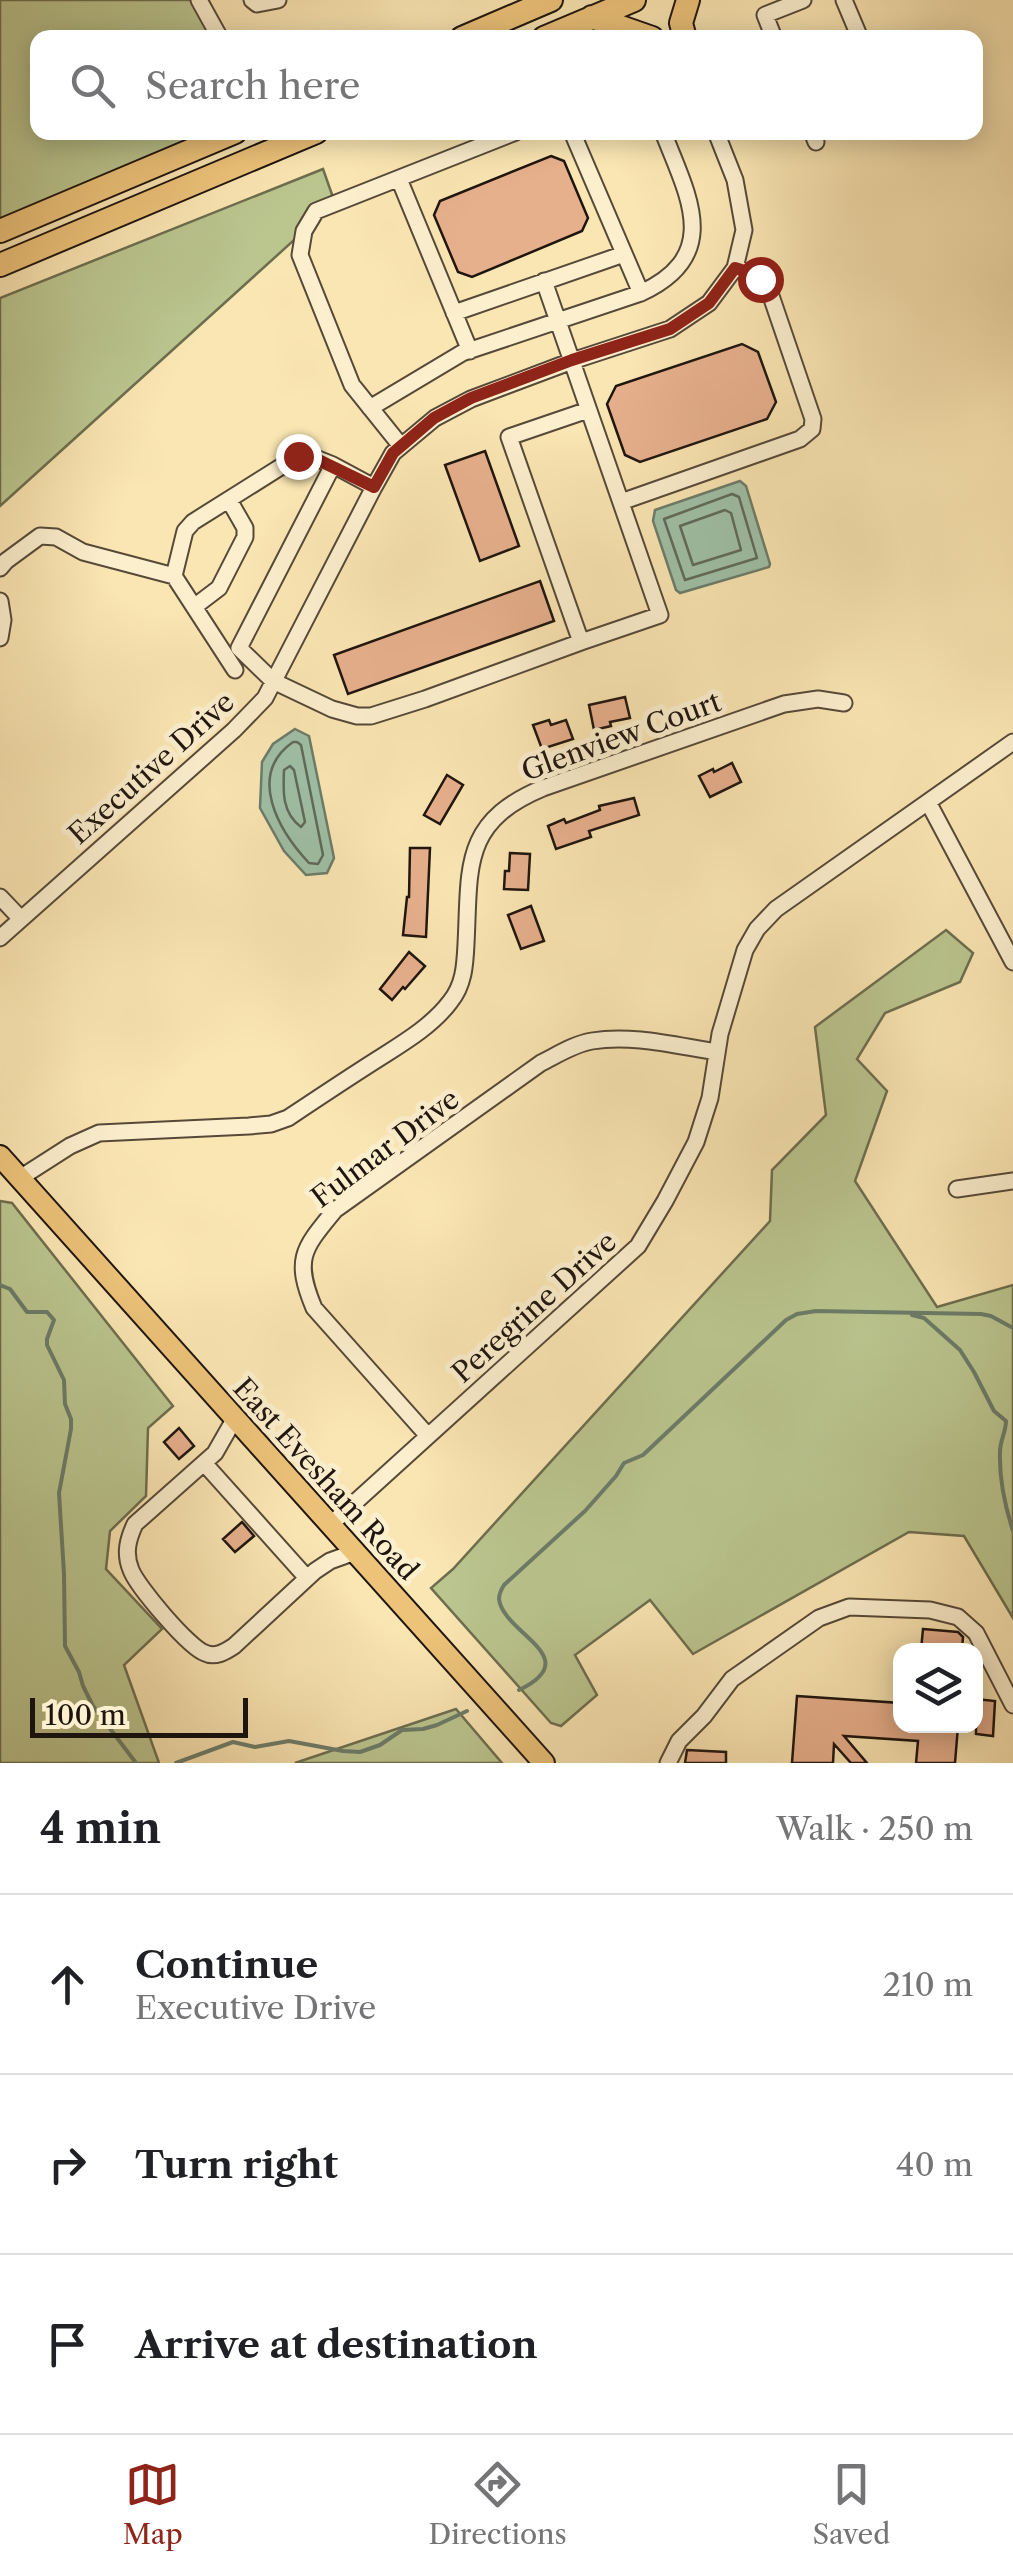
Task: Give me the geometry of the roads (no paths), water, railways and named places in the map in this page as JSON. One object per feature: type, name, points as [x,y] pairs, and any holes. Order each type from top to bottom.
[{"type":"highway","points":[[481,30],[551,0]]},
{"type":"highway","points":[[562,30],[634,0]]},
{"type":"highway","points":[[683,30],[681,24],[688,0]]},
{"type":"highway","points":[[592,17],[629,30]]},
{"type":"highway","points":[[0,231],[216,140]]},
{"type":"highway","points":[[230,169],[262,146],[264,140]]},
{"type":"highway","points":[[0,265],[297,140]]},
{"type":"main road","name":"East Evesham Road","points":[[1,1159],[544,1763]]},
{"type":"street","points":[[199,0],[216,30]]},
{"type":"street","points":[[252,0],[257,4],[278,0]]},
{"type":"street","points":[[771,30],[765,16],[804,0]]},
{"type":"street","points":[[844,0],[857,30]]},
{"type":"street","points":[[400,446],[352,385],[300,255],[301,239],[316,211],[495,140]]},
{"type":"street","points":[[575,140],[641,293]]},
{"type":"street","points":[[370,408],[470,350],[662,283],[679,267],[690,246],[694,223],[690,200],[666,140]]},
{"type":"street","points":[[621,502],[800,439],[812,430],[813,419],[769,290],[760,279],[735,268],[744,230],[735,180],[719,140]]},
{"type":"street","points":[[398,178],[470,350]]},
{"type":"street","points":[[454,313],[624,254]]},
{"type":"street","name":"Executive Drive","points":[[0,938],[234,730],[264,698],[374,487],[400,446],[434,418],[471,398],[670,329],[709,303],[735,268]]},
{"type":"street","points":[[333,465],[238,648],[272,682],[332,710],[371,716],[660,615],[544,282]]},
{"type":"street","points":[[581,642],[510,437],[588,410]]},
{"type":"street","points":[[174,576],[185,532],[193,522],[298,456],[308,455],[333,465],[374,487]]},
{"type":"street","points":[[194,606],[219,588],[245,537],[245,528],[229,500]]},
{"type":"street","points":[[0,568],[40,536],[56,537],[83,552],[174,576],[235,670]]},
{"type":"street","points":[[0,601],[0,638]]},
{"type":"street","name":"Glenview Court","points":[[20,1178],[70,1146],[99,1133],[249,1126],[288,1118],[411,1037],[450,1002],[465,970],[468,876],[473,856],[480,837],[506,805],[543,788],[784,704],[818,699],[844,703]]},
{"type":"street","name":"Peregrine Drive","points":[[330,1525],[638,1246],[696,1142],[710,1098],[720,1034],[745,950],[757,929],[776,909],[1013,742]]},
{"type":"street","points":[[928,802],[1013,962]]},
{"type":"street","points":[[0,897],[21,920]]},
{"type":"street","name":"Fulmar Drive","points":[[428,1436],[314,1308],[304,1270],[304,1250],[309,1242],[335,1210],[564,1051],[590,1041],[622,1039],[717,1052]]},
{"type":"street","points":[[957,1188],[1013,1181]]},
{"type":"street","points":[[235,1418],[215,1453],[135,1524],[127,1540],[131,1570],[141,1587],[192,1645],[203,1653],[224,1653],[307,1578],[330,1561],[354,1552]]},
{"type":"street","points":[[204,1463],[307,1578]]},
{"type":"street","points":[[668,1763],[679,1741],[732,1679],[819,1618],[849,1608],[930,1610],[958,1617],[976,1633],[1013,1705]]},
{"type":"water","points":[[740,481],[746,486],[769,567],[680,593],[653,521],[655,510]]},
{"type":"water","points":[[295,729],[309,736],[334,858],[327,873],[306,875],[284,851],[260,808],[262,762],[273,744]]},
{"type":"waterway","points":[[0,1285],[10,1289],[27,1312],[47,1312],[54,1320],[47,1345],[64,1380],[65,1404],[71,1419],[59,1493],[65,1646],[93,1706],[136,1763]]},
{"type":"waterway","points":[[519,1690],[538,1678],[545,1667],[544,1656],[504,1612],[499,1599],[504,1585],[585,1511],[624,1463],[643,1455],[786,1320],[816,1311],[981,1314],[1013,1328]]},
{"type":"waterway","points":[[912,1315],[924,1318],[960,1350],[994,1411],[1006,1421],[1000,1472],[1013,1531]]},
{"type":"waterway","points":[[176,1763],[233,1742],[255,1747],[289,1741],[360,1752],[380,1745],[402,1730],[437,1725],[467,1711]]}]
